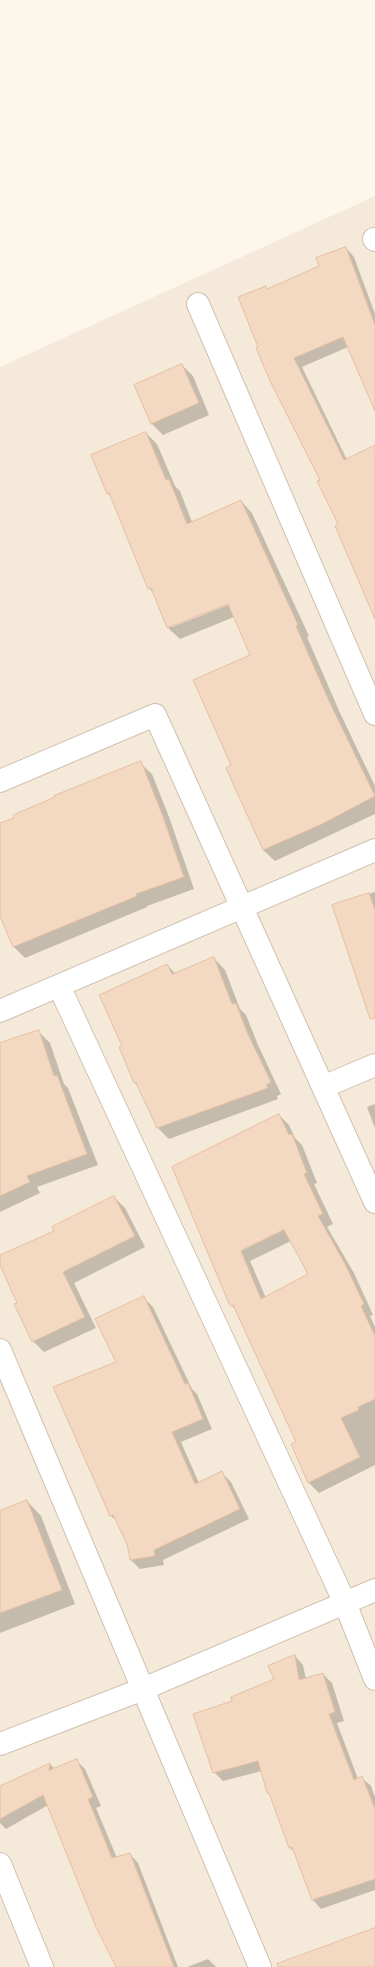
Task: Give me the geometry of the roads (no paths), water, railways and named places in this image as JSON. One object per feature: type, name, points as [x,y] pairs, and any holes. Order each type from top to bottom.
[{"type":"street","points":[[198,304],[375,714]]},
{"type":"street","points":[[0,782],[155,715],[375,1202]]},
{"type":"street","points":[[0,1011],[375,850]]},
{"type":"street","points":[[59,986],[345,1603],[375,1679]]},
{"type":"street","points":[[323,1087],[375,1065]]},
{"type":"street","points":[[0,1350],[260,1967]]},
{"type":"street","points":[[0,1744],[143,1689],[375,1590]]},
{"type":"street","points":[[0,1864],[42,1967]]}]
